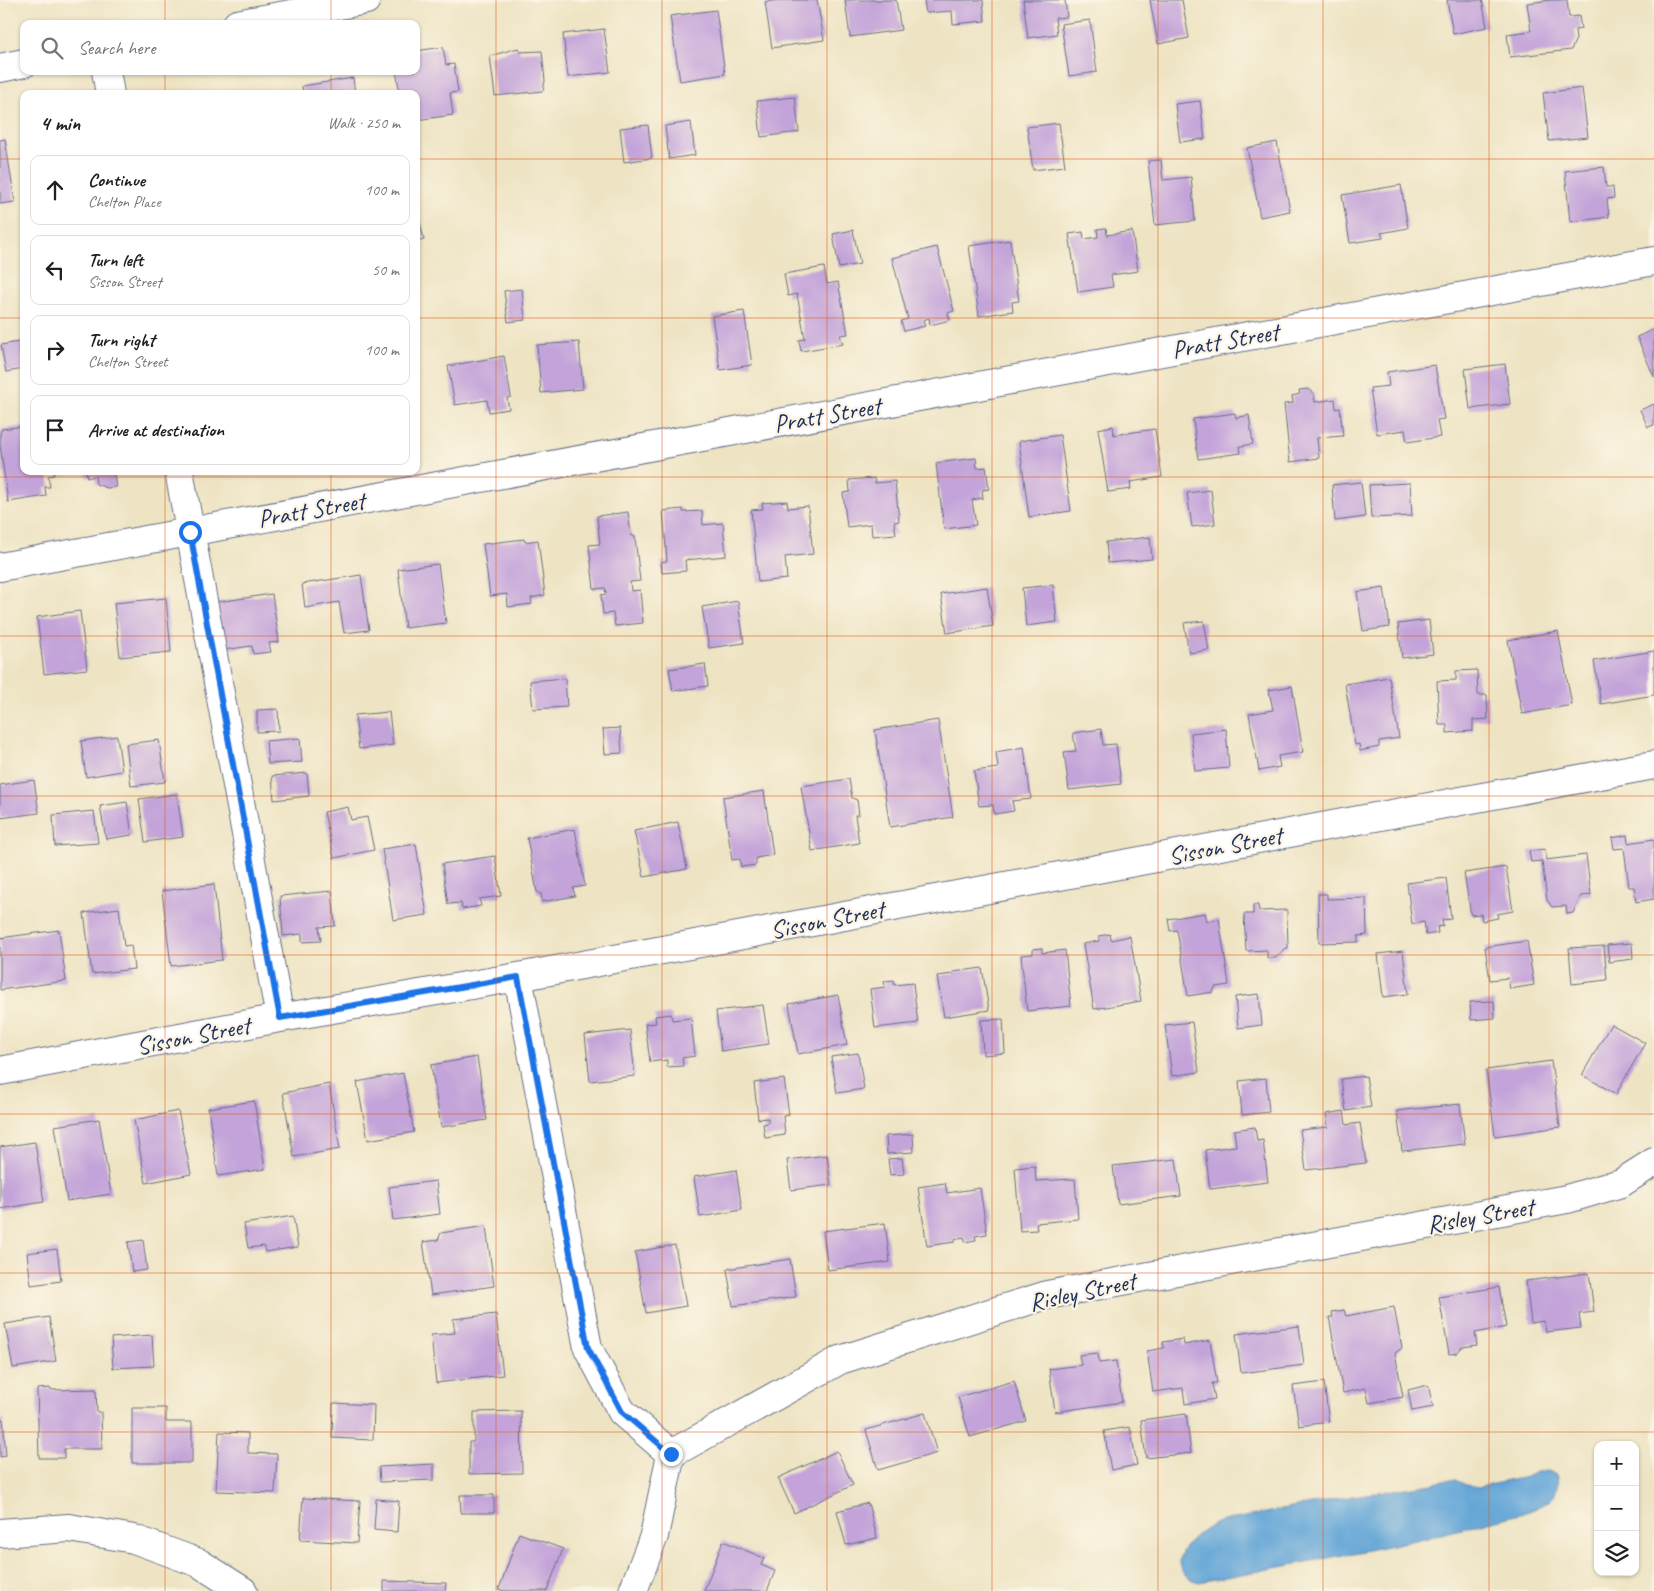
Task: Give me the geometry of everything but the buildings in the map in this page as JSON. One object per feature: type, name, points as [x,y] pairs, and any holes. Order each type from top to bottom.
[{"type":"street","points":[[258,20],[366,0]]},
{"type":"street","points":[[0,68],[20,65]]},
{"type":"street","points":[[107,75],[109,90]]},
{"type":"street","name":"Pratt Street","points":[[0,566],[1654,261]]},
{"type":"street","points":[[179,475],[280,1018]]},
{"type":"street","name":"Sisson Street","points":[[0,1071],[280,1018],[518,977],[1654,765]]},
{"type":"street","points":[[518,977],[588,1348],[622,1412],[671,1454],[654,1536],[633,1591]]},
{"type":"street","name":"Risley Street","points":[[671,1454],[840,1360],[1047,1295],[1567,1200],[1621,1183],[1654,1162]]},
{"type":"street","points":[[0,1533],[70,1528],[134,1539],[198,1563],[243,1591]]},
{"type":"water","points":[[1547,1471],[1558,1477],[1554,1496],[1538,1507],[1510,1517],[1379,1548],[1199,1582],[1186,1576],[1180,1568],[1179,1559],[1190,1541],[1199,1533],[1219,1522],[1353,1496],[1433,1484],[1443,1480],[1455,1480],[1466,1485],[1479,1487],[1526,1477],[1536,1472]]},
{"type":"route","points":[[190,532],[280,1018],[518,977],[588,1348],[622,1412],[671,1454]]}]
